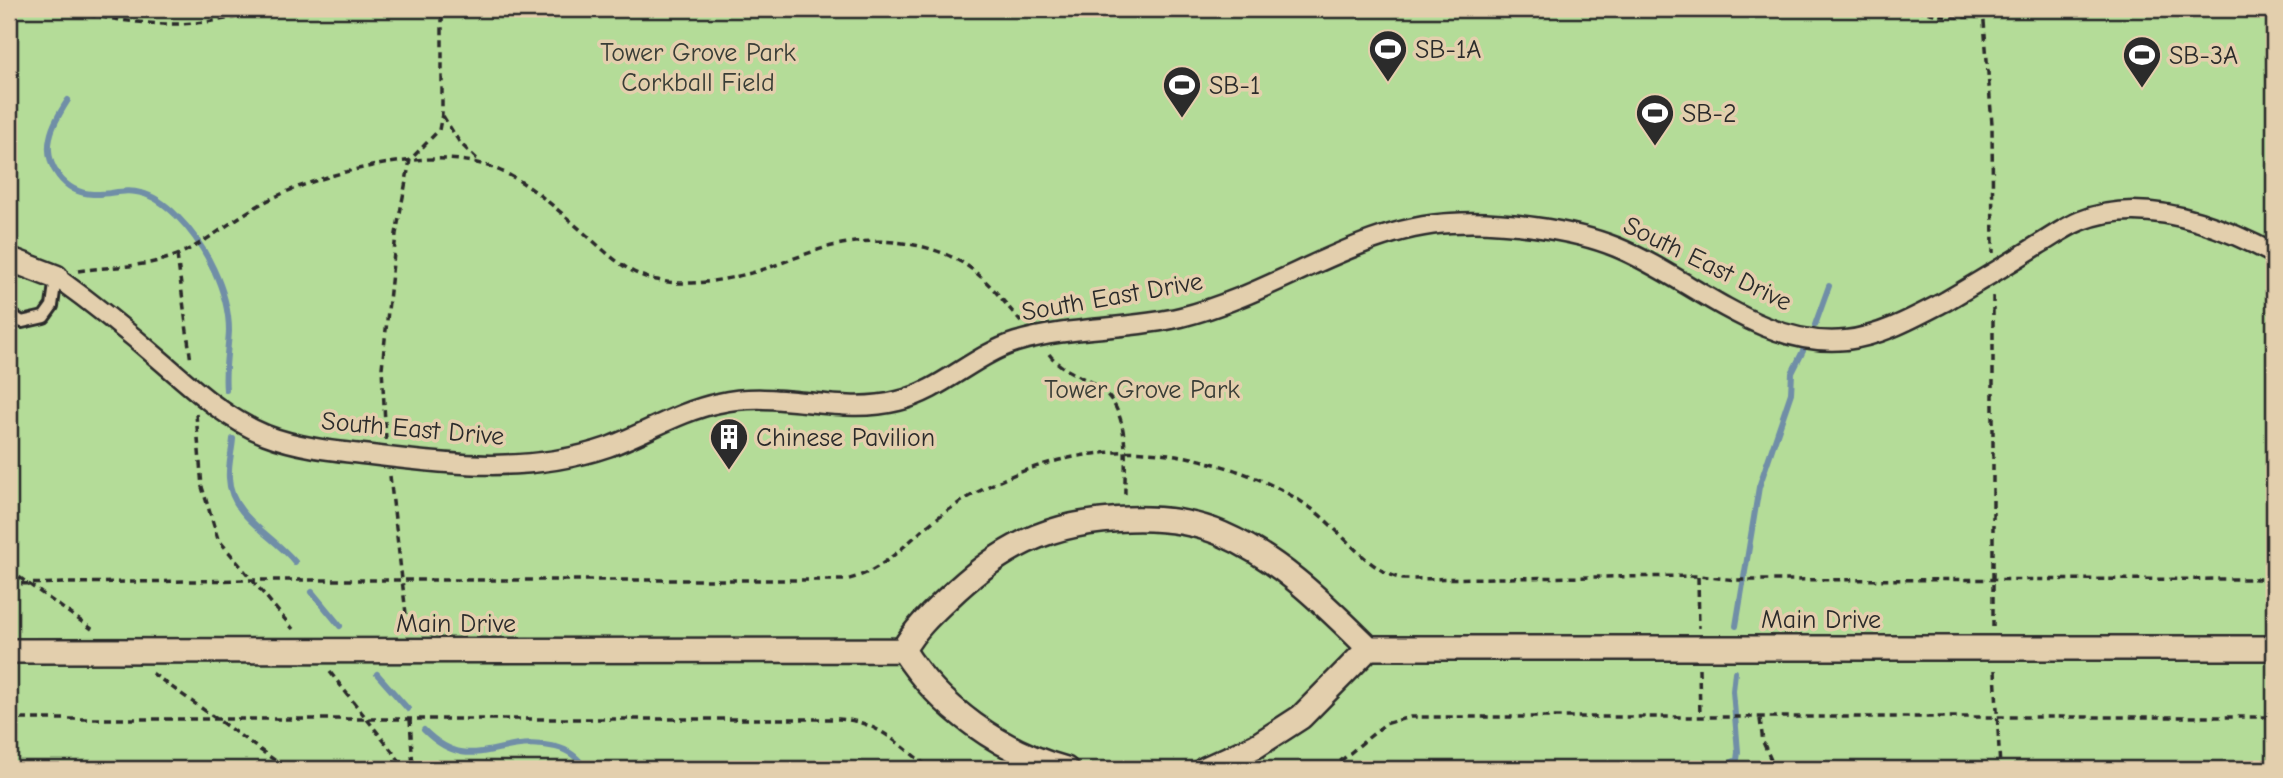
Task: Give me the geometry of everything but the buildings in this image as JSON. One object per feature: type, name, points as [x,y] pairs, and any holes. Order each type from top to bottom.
[{"type":"street","name":"South East Drive","points":[[9,259],[56,277],[95,304],[220,411],[273,438],[305,447],[454,465],[526,465],[606,448],[692,411],[722,402],[780,399],[850,406],[900,401],[999,349],[1036,338],[1182,317],[1256,292],[1383,234],[1451,223],[1479,222],[1610,244],[1745,316],[1813,340],[1845,340],[1888,329],[1993,273],[2080,220],[2102,214],[2129,212],[2192,219],[2224,229],[2274,254]]},
{"type":"street","points":[[1066,769],[999,741],[959,713],[922,679],[903,650],[915,629],[967,580],[1017,546],[1072,527],[1125,518],[1172,519],[1221,534],[1263,555],[1312,592],[1369,648],[1301,717],[1256,746],[1205,769]]},
{"type":"street","name":"Main Drive","points":[[1369,648],[2274,648]]},
{"type":"street","name":"Main Drive","points":[[9,651],[903,650]]},
{"type":"lane","points":[[9,313],[22,322],[38,321],[44,317],[52,306],[56,277]]},
{"type":"path","points":[[53,9],[113,19],[168,24],[226,19],[279,9]]},
{"type":"path","points":[[410,651],[387,457],[382,368],[385,323],[410,160],[439,130],[442,114],[442,9]]},
{"type":"path","points":[[1916,9],[1946,17],[1984,16],[2023,9]]},
{"type":"path","points":[[1983,9],[1992,124],[1992,579],[2000,769]]},
{"type":"path","points":[[442,114],[460,143],[480,162],[525,183],[609,256],[641,276],[660,281],[712,281],[764,270],[834,246],[882,242],[937,252],[964,264],[985,281],[1059,366],[1102,389],[1117,404],[1124,453],[1125,518]]},
{"type":"path","points":[[9,123],[18,125]]},
{"type":"path","points":[[56,277],[80,271],[131,267],[177,255],[239,217],[284,194],[369,167],[442,158],[480,162]]},
{"type":"path","points":[[177,255],[186,299],[206,506],[218,539],[250,580],[313,651],[406,769]]},
{"type":"path","points":[[9,584],[250,580],[845,580],[871,573],[937,519],[1013,473],[1079,456],[1124,453],[1210,462],[1293,496],[1333,525],[1384,573],[1403,579],[1698,576],[1736,580],[2274,579]]},
{"type":"path","points":[[1331,769],[1385,724],[1410,717],[1760,719],[1997,715],[2274,718]]},
{"type":"path","points":[[9,719],[858,720],[891,736],[931,769]]},
{"type":"path","points":[[410,719],[413,769]]},
{"type":"path","points":[[1760,719],[1763,742],[1775,769]]},
{"type":"green space","name":"Tower Grove Park","points":[[9,9],[2274,9],[2274,769],[9,769]]},
{"type":"waterway","points":[[68,100],[50,138],[50,158],[59,176],[74,189],[83,192],[135,192],[156,199],[187,227],[206,254],[220,284],[228,316],[226,390]]},
{"type":"waterway","points":[[1815,325],[1829,286]]},
{"type":"waterway","points":[[1736,626],[1759,487],[1791,393],[1792,373],[1803,351]]},
{"type":"waterway","points":[[233,439],[229,478],[237,503],[254,524],[295,562]]},
{"type":"waterway","points":[[312,592],[340,626]]},
{"type":"waterway","points":[[1717,769],[1737,760],[1733,691],[1735,672]]},
{"type":"waterway","points":[[377,674],[408,709]]},
{"type":"waterway","points":[[424,730],[441,744],[457,751],[472,753],[518,745],[556,747],[573,755],[585,769]]},
{"type":"place","name":"SB-1A","points":[[1388,83]]},
{"type":"place","name":"SB-3A","points":[[2142,89]]},
{"type":"place","name":"SB-1","points":[[1182,119]]},
{"type":"place","name":"SB-2","points":[[1655,147]]},
{"type":"place","name":"Chinese Pavilion","points":[[729,471]]},
{"type":"park label","name":"Tower Grove Park Corkball Field","points":[[698,67]]}]
